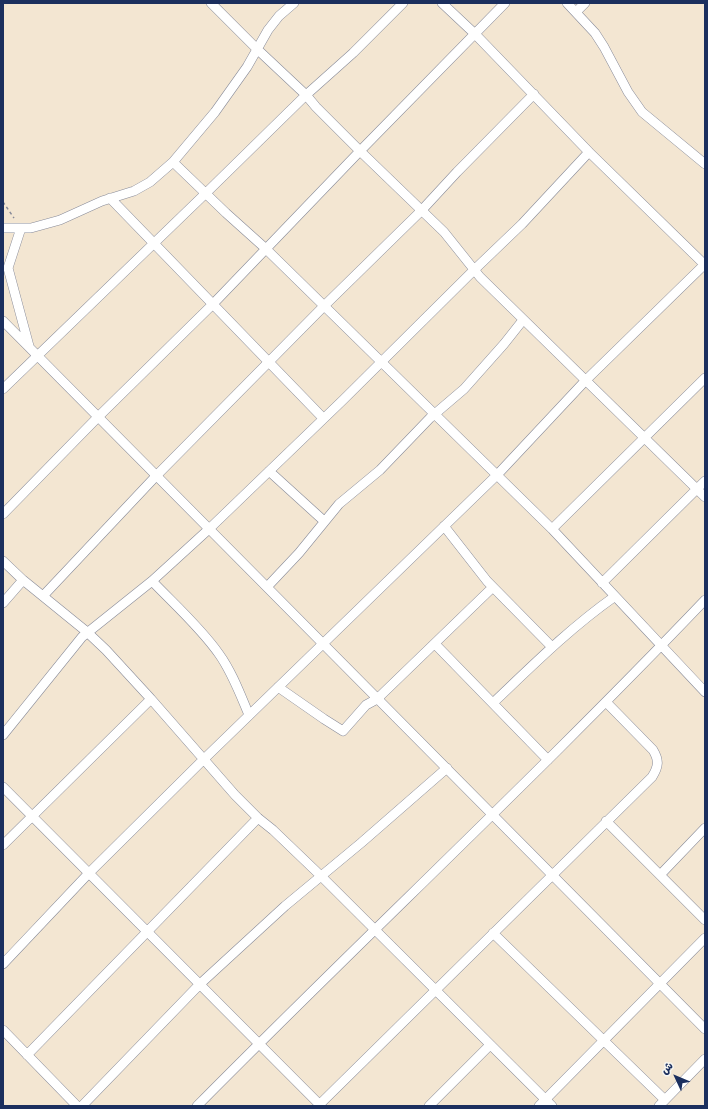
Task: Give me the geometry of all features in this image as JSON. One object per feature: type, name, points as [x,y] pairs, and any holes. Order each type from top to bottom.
[{"type":"street","points":[[211,3],[306,95],[316,107],[453,242],[474,270],[523,320],[705,497]]},
{"type":"street","points":[[3,228],[39,226],[60,220],[110,198],[142,187],[156,177],[173,162],[215,112],[247,68],[268,30],[279,16],[294,3]]},
{"type":"street","points":[[3,389],[306,95],[353,53],[403,3]]},
{"type":"street","points":[[3,964],[89,873],[249,714],[496,475],[586,380],[705,264],[589,152],[475,34],[442,3]]},
{"type":"street","points":[[3,514],[98,417],[213,304],[265,248],[505,3]]},
{"type":"street","points":[[567,3],[595,33],[628,92],[642,112],[705,164]]},
{"type":"street","points":[[576,12],[585,3]]},
{"type":"street","points":[[43,596],[156,476],[324,306],[421,211],[534,94]]},
{"type":"street","points":[[3,735],[87,632],[152,581],[209,529],[522,224],[589,152]]},
{"type":"street","points":[[173,162],[265,248],[552,529],[705,692]]},
{"type":"street","points":[[110,198],[323,418]]},
{"type":"street","points":[[21,228],[8,268],[29,347]]},
{"type":"street","points":[[267,587],[295,557],[339,504],[392,459],[435,414],[451,402],[475,378],[523,320]]},
{"type":"street","points":[[3,321],[705,1029]]},
{"type":"street","points":[[552,529],[705,378]]},
{"type":"street","points":[[269,471],[324,521]]},
{"type":"street","points":[[602,583],[705,482]]},
{"type":"street","points":[[444,526],[463,552],[493,587],[552,647]]},
{"type":"street","points":[[3,561],[23,580],[87,632],[106,650],[151,699],[234,795],[321,876],[490,1045],[545,1104],[604,1040],[705,938]]},
{"type":"street","points":[[3,603],[23,580]]},
{"type":"street","points":[[152,581],[201,632],[218,653],[229,671],[249,714]]},
{"type":"street","points":[[278,687],[342,731],[346,729],[366,705],[377,699],[493,587]]},
{"type":"street","points":[[493,704],[552,647],[585,618],[614,596]]},
{"type":"street","points":[[197,1106],[259,1043],[548,760],[705,600]]},
{"type":"street","points":[[435,644],[548,760]]},
{"type":"street","points":[[3,845],[151,699]]},
{"type":"street","points":[[3,787],[320,1105],[657,770],[657,757],[652,750],[606,702]]},
{"type":"street","points":[[82,1106],[200,984],[285,906],[361,843],[447,768]]},
{"type":"street","points":[[27,1055],[258,818]]},
{"type":"street","points":[[606,821],[705,920]]},
{"type":"street","points":[[660,875],[705,828]]},
{"type":"street","points":[[493,933],[604,1040],[662,1103],[705,1059]]},
{"type":"street","points":[[3,1030],[77,1106]]},
{"type":"street","points":[[429,1106],[490,1045]]},
{"type":"path","points":[[3,202],[21,228]]}]
